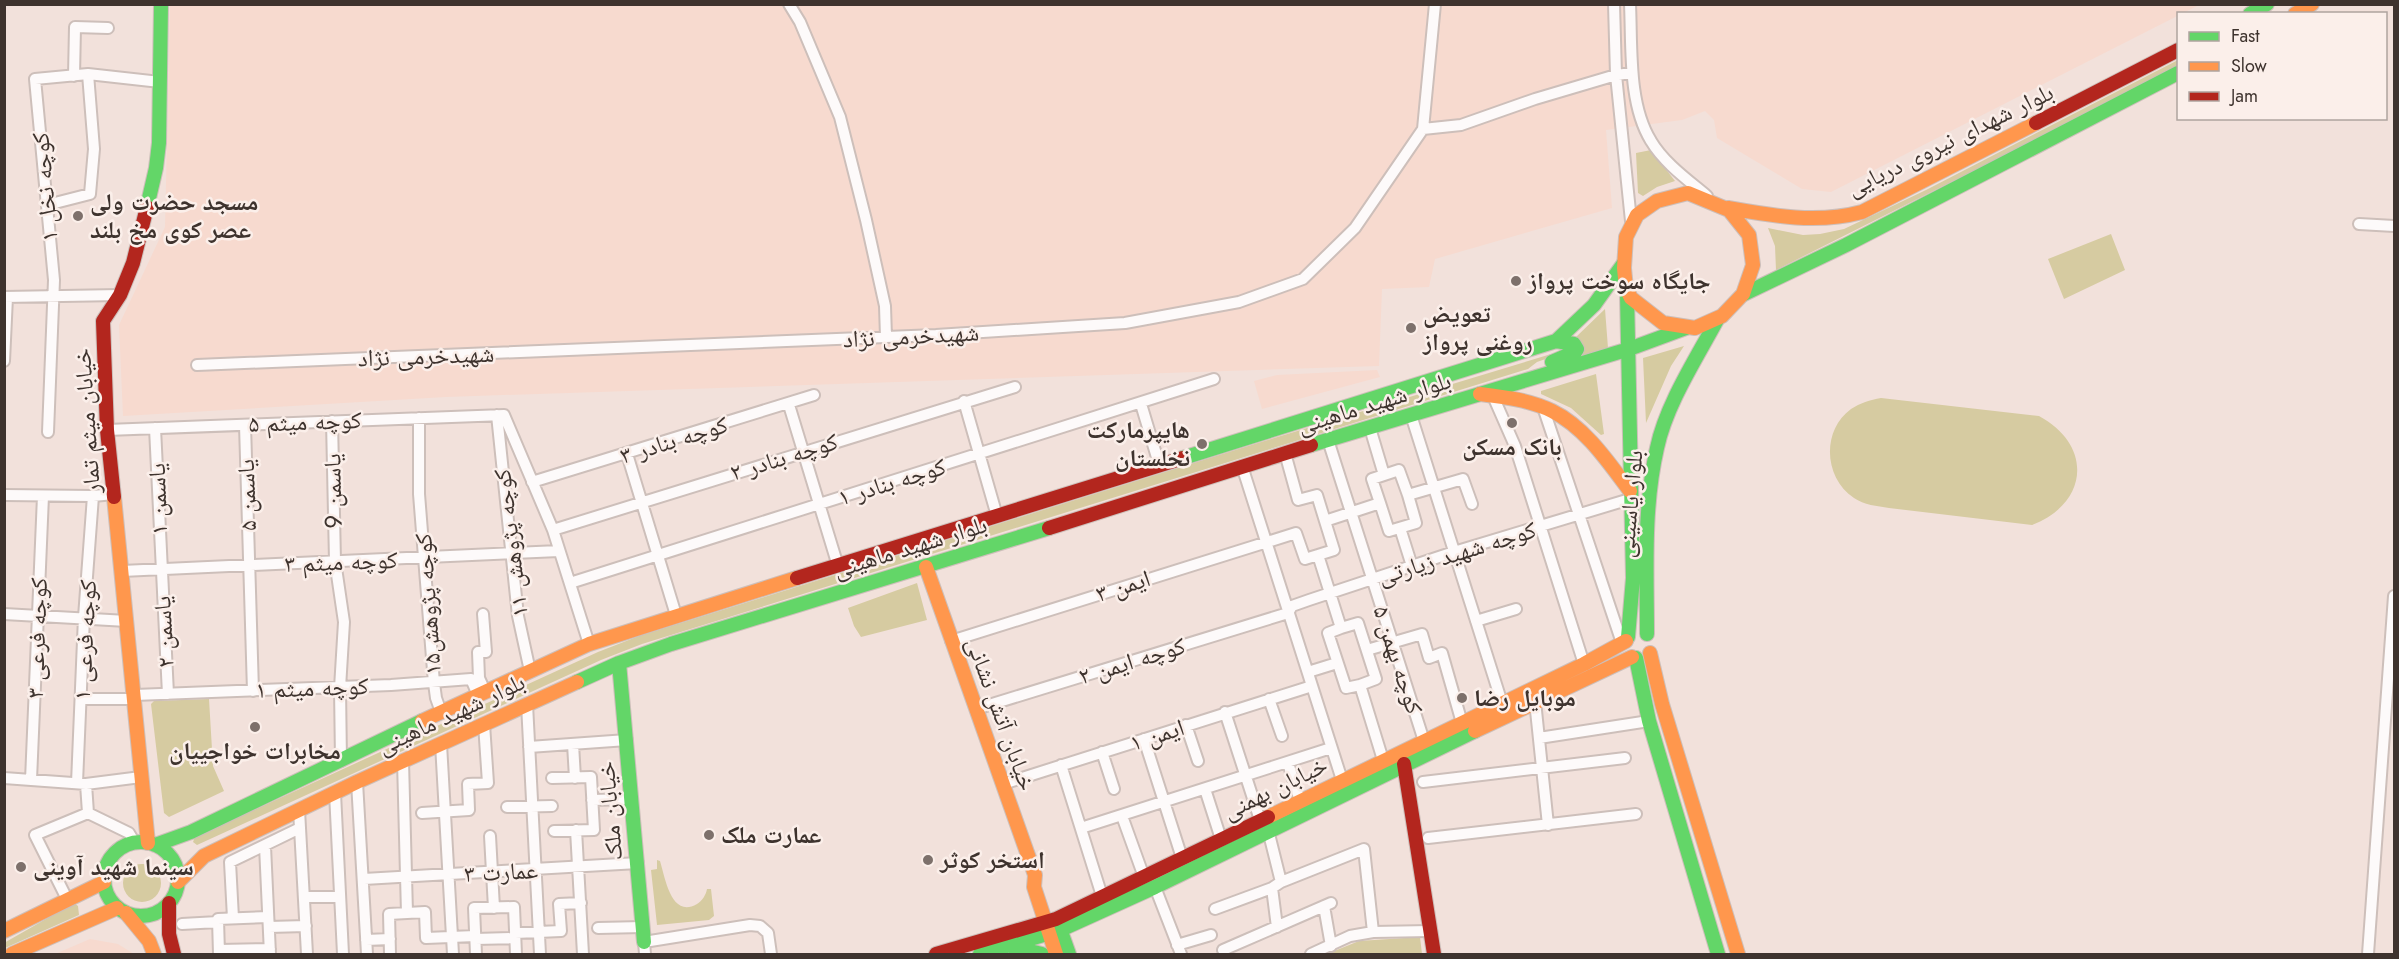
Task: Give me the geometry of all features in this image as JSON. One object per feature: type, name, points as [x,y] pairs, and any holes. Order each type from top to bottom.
[{"type":"main road","name":"خیابان میثم تمار","points":[[146,844],[127,621],[107,430],[103,321],[120,295],[142,230],[156,168],[159,143],[160,4]]},
{"type":"main road","points":[[2253,12],[2267,4]]},
{"type":"main road","points":[[2298,12],[2312,4]]},
{"type":"main road","name":"بلوار شهدای نیروی دریایی","points":[[1728,208],[1801,219],[1835,218],[1863,212],[2177,51]]},
{"type":"main road","name":"بلوار شهدای نیروی دریایی","points":[[1744,294],[1846,245],[2177,75]]},
{"type":"main road","points":[[1689,194],[1710,198],[1728,208],[1741,222],[1750,239],[1754,258],[1752,277],[1744,294],[1733,309],[1717,320],[1702,326],[1686,328],[1663,324],[1642,312],[1627,294],[1624,241],[1631,221],[1647,206],[1667,196],[1689,194]]},
{"type":"main road","name":"بلوار شهید ماهینی","points":[[146,844],[191,832],[589,644],[1556,340],[1587,315],[1610,286],[1624,262]]},
{"type":"main road","name":"بلوار یاسینی","points":[[1625,640],[1633,578],[1627,294]]},
{"type":"main road","name":"بلوار یاسینی","points":[[1647,634],[1647,510],[1657,446],[1674,402],[1717,320]]},
{"type":"main road","name":"بلوار شهید ماهینی","points":[[178,882],[204,856],[357,782],[619,663],[671,644],[926,567],[1242,466],[1411,415],[1487,395],[1527,380],[1629,350],[1686,328]]},
{"type":"main road","points":[[1527,380],[1538,367],[1575,352],[1577,349],[1574,344],[1556,340]]},
{"type":"main road","points":[[1487,395],[1522,401],[1560,416],[1599,450],[1630,495]]},
{"type":"main road","name":"خیابان آتش نشانی","points":[[926,567],[1035,875],[1034,887],[1053,927]]},
{"type":"main road","points":[[1650,653],[1644,658],[1634,657],[1626,650],[1625,640],[1635,632],[1647,634],[1652,641],[1650,653],[1662,704],[1738,954]]},
{"type":"main road","name":"خیابان بهمنی","points":[[980,954],[1010,946],[1155,887],[1264,825],[1300,801],[1584,664],[1625,640]]},
{"type":"main road","points":[[1634,657],[1649,721],[1718,954]]},
{"type":"main road","name":"خیابان بهمنی","points":[[936,954],[1053,927],[1102,896],[1221,839],[1264,825],[1404,764],[1535,701],[1634,657]]},
{"type":"main road","name":"خیابان ملک","points":[[619,663],[645,948]]},
{"type":"main road","points":[[1404,764],[1434,954]]},
{"type":"main road","points":[[191,832],[187,839],[188,849],[195,856],[204,856]]},
{"type":"main road","points":[[12,954],[87,920],[122,911],[138,916],[160,911],[175,893],[178,882],[177,870],[165,851],[146,844],[123,847],[113,855],[104,872],[104,882],[106,892],[122,911],[152,948]]},
{"type":"main road","points":[[4,931],[104,882]]},
{"type":"main road","points":[[68,901],[83,900],[88,906],[87,920]]},
{"type":"main road","points":[[169,903],[169,934],[174,954]]},
{"type":"main road","points":[[1053,927],[1056,954]]},
{"type":"main road","points":[[1053,927],[1069,954]]},
{"type":"main road","points":[[152,948],[152,934],[161,930],[169,934]]},
{"type":"main road","points":[[1010,946],[1042,954]]},
{"type":"street","points":[[789,4],[800,22],[840,117],[885,306],[886,337]]},
{"type":"street","name":"شهیدخرمی نژاد","points":[[197,364],[886,337],[1125,323],[1239,302],[1303,279],[1355,228],[1422,129],[1435,4]]},
{"type":"street","points":[[1614,4],[1616,75],[1631,221]]},
{"type":"street","points":[[1630,4],[1632,74],[1643,127],[1652,144],[1680,173],[1710,198]]},
{"type":"street","points":[[108,28],[75,27],[74,76],[88,74],[160,82]]},
{"type":"street","points":[[47,205],[90,194],[94,149],[88,74]]},
{"type":"street","points":[[1422,129],[1461,125],[1535,99],[1616,75],[1632,74]]},
{"type":"street","name":"کوچه نخل ۱","points":[[48,432],[53,296],[35,79],[74,76]]},
{"type":"street","points":[[2359,224],[2394,226]]},
{"type":"street","points":[[4,361],[6,297],[120,295]]},
{"type":"street","name":"کوچه بنادر ۱","points":[[570,583],[1214,379]]},
{"type":"street","name":"کوچه بنادر ۲","points":[[553,530],[1015,387]]},
{"type":"street","name":"کوچه بنادر ۳","points":[[532,482],[789,405],[814,395]]},
{"type":"street","points":[[1487,395],[1515,446],[1584,664]]},
{"type":"street","points":[[964,401],[997,516]]},
{"type":"street","points":[[1141,404],[1159,464]]},
{"type":"street","points":[[789,405],[838,566]]},
{"type":"street","points":[[1544,410],[1578,516],[1625,640]]},
{"type":"street","points":[[500,415],[553,530],[589,644]]},
{"type":"street","name":"کوچه میثم ۵","points":[[107,430],[500,415]]},
{"type":"street","name":"کوچه پژوهش ۱۱","points":[[500,415],[518,616],[530,671]]},
{"type":"street","points":[[1411,415],[1502,703]]},
{"type":"street","name":"کوچه پژوهش۱۵","points":[[419,418],[419,494],[434,683],[441,712]]},
{"type":"street","name":"یاسمن 9","points":[[332,421],[335,561],[344,622],[340,688],[341,761]]},
{"type":"street","name":"یاسمن ۵","points":[[245,425],[253,691]]},
{"type":"street","name":"یاسمن ۱","points":[[155,428],[160,569]]},
{"type":"street","points":[[1370,428],[1384,475]]},
{"type":"street","name":"کوچه بهمن ۵","points":[[1328,440],[1424,741]]},
{"type":"street","points":[[1285,453],[1298,500],[1317,495],[1334,550],[1318,555],[1341,628]]},
{"type":"street","points":[[627,454],[676,615]]},
{"type":"street","points":[[1242,466],[1342,780]]},
{"type":"street","points":[[1394,530],[1416,523],[1400,470],[1372,479],[1380,503],[1412,566]]},
{"type":"street","points":[[1408,495],[1463,479],[1472,504]]},
{"type":"street","points":[[4,495],[93,496],[114,494]]},
{"type":"street","name":"کوچه شهید زیارتی","points":[[1288,613],[1292,606],[1454,552],[1578,516],[1630,495]]},
{"type":"street","name":"کوچه فرعی ۳","points":[[31,780],[43,496]]},
{"type":"street","name":"کوچه فرعی ۱","points":[[88,813],[81,783],[82,699],[84,617],[93,496]]},
{"type":"street","points":[[1325,521],[1380,503]]},
{"type":"street","name":"ایمن ۳","points":[[951,640],[1296,532],[1305,559],[1318,555]]},
{"type":"street","name":"کوچه میثم ۳","points":[[122,571],[559,551]]},
{"type":"street","name":"یاسمن ۲","points":[[160,569],[168,694]]},
{"type":"street","points":[[2368,954],[2394,596]]},
{"type":"street","points":[[1476,621],[1516,609]]},
{"type":"street","name":"کوچه ایمن ۲","points":[[976,709],[1288,613]]},
{"type":"street","points":[[4,614],[127,621]]},
{"type":"street","points":[[482,693],[475,678],[478,652],[486,652],[483,614]]},
{"type":"street","points":[[1358,622],[1367,650],[1377,679],[1346,688],[1328,633],[1358,622]]},
{"type":"street","points":[[1367,650],[1422,634],[1429,658],[1442,653],[1462,723]]},
{"type":"street","points":[[1308,672],[1337,663]]},
{"type":"street","name":"کوچه میثم ۱","points":[[82,699],[434,683],[475,678]]},
{"type":"street","points":[[1360,685],[1383,760]]},
{"type":"street","name":"ایمن ۱","points":[[1003,784],[1311,686]]},
{"type":"street","points":[[1269,699],[1282,736]]},
{"type":"street","points":[[1535,701],[1548,825]]},
{"type":"street","points":[[527,704],[540,954]]},
{"type":"street","points":[[1225,712],[1245,776],[1264,825],[1276,885],[1277,927]]},
{"type":"street","points":[[1539,738],[1649,721]]},
{"type":"street","points":[[422,813],[469,810],[468,784],[488,783],[484,724]]},
{"type":"street","points":[[1186,725],[1198,761]]},
{"type":"street","points":[[1144,739],[1182,858]]},
{"type":"street","points":[[529,747],[627,740]]},
{"type":"street","points":[[441,744],[453,954]]},
{"type":"street","points":[[573,744],[575,778]]},
{"type":"street","points":[[1081,828],[1331,748]]},
{"type":"street","points":[[1102,752],[1114,789]]},
{"type":"street","points":[[1422,782],[1624,758]]},
{"type":"street","points":[[403,761],[407,913]]},
{"type":"street","points":[[1288,763],[1300,801]]},
{"type":"street","points":[[1061,765],[1102,896]]},
{"type":"street","points":[[4,778],[81,783],[141,777]]},
{"type":"street","points":[[552,778],[591,777],[594,830],[554,831]]},
{"type":"street","points":[[357,782],[367,954]]},
{"type":"street","points":[[1205,789],[1221,839]]},
{"type":"street","points":[[335,793],[343,954]]},
{"type":"street","points":[[592,800],[632,799]]},
{"type":"street","points":[[507,807],[552,806]]},
{"type":"street","points":[[299,810],[308,954]]},
{"type":"street","points":[[68,901],[35,835],[88,813],[146,844]]},
{"type":"street","points":[[1428,838],[1636,814]]},
{"type":"street","points":[[1122,816],[1144,877]]},
{"type":"street","points":[[233,918],[230,862],[300,828]]},
{"type":"street","points":[[576,830],[583,954]]},
{"type":"street","points":[[490,836],[494,908]]},
{"type":"street","points":[[265,846],[268,922],[270,952],[219,952],[218,918],[233,918],[268,922],[306,926]]},
{"type":"street","points":[[1215,909],[1364,849],[1373,932]]},
{"type":"street","name":"عمارت ۳","points":[[364,879],[638,863]]},
{"type":"street","points":[[1155,887],[1179,950],[1211,935]]},
{"type":"street","points":[[305,897],[340,897]]},
{"type":"street","points":[[390,954],[389,914],[425,912],[426,938],[515,935],[561,931],[559,904],[581,903]]},
{"type":"street","points":[[1222,950],[1328,905],[1331,946]]},
{"type":"street","points":[[476,954],[474,908],[514,907],[516,954]]},
{"type":"street","points":[[182,924],[218,922]]},
{"type":"street","points":[[645,948],[750,925],[760,926],[768,933],[771,954]]},
{"type":"street","points":[[598,928],[643,927]]},
{"type":"street","points":[[1311,954],[1350,936],[1373,932],[1430,931]]},
{"type":"street","points":[[366,940],[390,939]]},
{"type":"shaded area","points":[[170,5],[2199,5],[2185,12],[2177,12],[2177,16],[1831,192],[1802,189],[1717,138],[1714,120],[1705,111],[1682,120],[1606,130],[1612,208],[1435,259],[1429,287],[1382,289],[1379,366],[446,397],[123,416],[119,325],[165,227]]},
{"type":"shaded area","points":[[2177,61],[2177,69],[1776,270],[1775,246],[1768,228],[1803,235],[1844,229],[1926,190]]},
{"type":"shaded area","points":[[1651,150],[1675,181],[1657,187],[1643,196],[1638,193],[1636,153]]},
{"type":"shaded area","points":[[2111,234],[2125,270],[2064,299],[2048,259]]},
{"type":"shaded area","points":[[1605,309],[1608,348],[1581,356],[1576,337]]},
{"type":"shaded area","points":[[1684,346],[1671,366],[1646,423],[1643,358]]},
{"type":"shaded area","points":[[1571,348],[1571,350],[1537,362],[1528,369],[642,644],[601,660],[197,845],[193,842],[195,837],[598,652],[639,636]]},
{"type":"shaded area","points":[[1377,370],[1380,377],[1262,409],[1254,381],[1277,375]]},
{"type":"shaded area","points":[[1596,374],[1604,434],[1601,435],[1571,408],[1541,394],[1541,391]]},
{"type":"shaded area","points":[[1881,398],[2039,416],[2057,428],[2069,442],[2076,457],[2077,473],[2074,488],[2065,503],[2051,515],[2032,525],[1889,508],[1858,500],[1844,489],[1837,479],[1832,467],[1831,442],[1841,418],[1851,409]]},
{"type":"shaded area","points":[[917,583],[927,620],[861,637],[854,626],[848,608]]},
{"type":"shaded area","points":[[209,699],[213,766],[224,791],[169,817],[164,813],[151,704],[154,701]]},
{"type":"shaded area","points":[[657,860],[660,861],[671,894],[681,906],[688,907],[697,904],[704,898],[707,889],[711,889],[714,916],[709,920],[657,925],[651,870],[657,869]]},
{"type":"shaded area","points":[[142,864],[156,869],[161,883],[156,897],[142,902],[128,897],[123,883],[128,869]]},
{"type":"shaded area","points":[[74,903],[78,906],[79,915],[5,948],[4,943]]},
{"type":"shaded area","points":[[1420,937],[1422,954],[1327,954],[1359,941]]},
{"type":"shaded area","points":[[90,939],[118,944],[134,954],[55,954]]},
{"type":"traffic: fast","points":[[147,207],[159,143],[161,4]]},
{"type":"traffic: fast","points":[[2253,12],[2267,4]]},
{"type":"traffic: fast","points":[[1744,294],[1846,245],[2177,74]]},
{"type":"traffic: fast","points":[[1183,458],[1556,341],[1594,305],[1624,263]]},
{"type":"traffic: fast","points":[[1627,294],[1633,578],[1628,637]]},
{"type":"traffic: fast","points":[[1647,634],[1648,517],[1657,448],[1674,399],[1717,320]]},
{"type":"traffic: fast","points":[[1311,445],[1629,349],[1686,328]]},
{"type":"traffic: fast","points":[[1552,362],[1577,349],[1574,344],[1556,341]]},
{"type":"traffic: fast","points":[[577,682],[619,663],[671,644],[1049,528]]},
{"type":"traffic: fast","points":[[1636,658],[1649,721],[1718,954]]},
{"type":"traffic: fast","points":[[619,663],[644,942]]},
{"type":"traffic: fast","points":[[155,845],[191,832],[422,721]]},
{"type":"traffic: fast","points":[[980,954],[1060,930],[1155,887],[1475,731]]},
{"type":"traffic: fast","points":[[141,842],[155,845],[167,853],[175,865],[178,879],[175,893],[167,905],[155,913],[141,916],[127,913],[115,905],[107,893],[104,879],[107,865],[115,853],[127,845],[141,842]]},
{"type":"traffic: fast","points":[[1058,923],[1069,954]]},
{"type":"traffic: fast","points":[[1013,947],[1042,954]]},
{"type":"traffic: slow","points":[[2298,12],[2312,4]]},
{"type":"traffic: slow","points":[[1728,208],[1795,218],[1828,218],[1862,212],[2036,123]]},
{"type":"traffic: slow","points":[[1688,193],[1729,210],[1749,235],[1753,265],[1743,294],[1722,316],[1695,328],[1663,323],[1631,298],[1626,288],[1624,268],[1626,237],[1637,215],[1657,201],[1688,193]]},
{"type":"traffic: slow","points":[[1480,394],[1535,404],[1564,418],[1596,446],[1630,491]]},
{"type":"traffic: slow","points":[[114,497],[148,843]]},
{"type":"traffic: slow","points":[[926,567],[1035,875],[1034,887],[1056,954]]},
{"type":"traffic: slow","points":[[422,721],[589,644],[797,578]]},
{"type":"traffic: slow","points":[[1268,817],[1584,664],[1626,641]]},
{"type":"traffic: slow","points":[[1650,653],[1662,704],[1738,954]]},
{"type":"traffic: slow","points":[[1475,731],[1632,657]]},
{"type":"traffic: slow","points":[[178,882],[204,856],[357,782],[577,682]]},
{"type":"traffic: slow","points":[[4,931],[104,882]]},
{"type":"traffic: slow","points":[[12,954],[117,908]]},
{"type":"traffic: slow","points":[[126,913],[149,941],[154,954]]},
{"type":"traffic: jam","points":[[2036,123],[2177,51]]},
{"type":"traffic: jam","points":[[114,497],[107,430],[103,321],[120,295],[133,263],[147,207]]},
{"type":"traffic: jam","points":[[1049,528],[1311,445]]},
{"type":"traffic: jam","points":[[797,578],[1183,458]]},
{"type":"traffic: jam","points":[[1404,764],[1434,954]]},
{"type":"traffic: jam","points":[[936,954],[1056,919],[1268,817]]},
{"type":"traffic: jam","points":[[169,903],[169,934],[174,954]]},
{"type":"place","name":"مسجد حضرت ولی عصر کوی مخ بلند","points":[[78,216]]},
{"type":"place","name":"جایگاه سوخت پرواز","points":[[1516,281]]},
{"type":"place","name":"تعویض روغنی پرواز","points":[[1411,328]]},
{"type":"place","name":"بانک مسکن","points":[[1512,423]]},
{"type":"place","name":"هایپرمارکت نخلستان","points":[[1202,444]]},
{"type":"place","name":"موبایل رضا","points":[[1462,698]]},
{"type":"place","name":"مخابرات خواجییان","points":[[255,727]]},
{"type":"place","name":"عمارت ملک","points":[[709,835]]},
{"type":"place","name":"استخر کوثر","points":[[928,860]]},
{"type":"place","name":"سینما شهید آوینی","points":[[21,867]]}]
